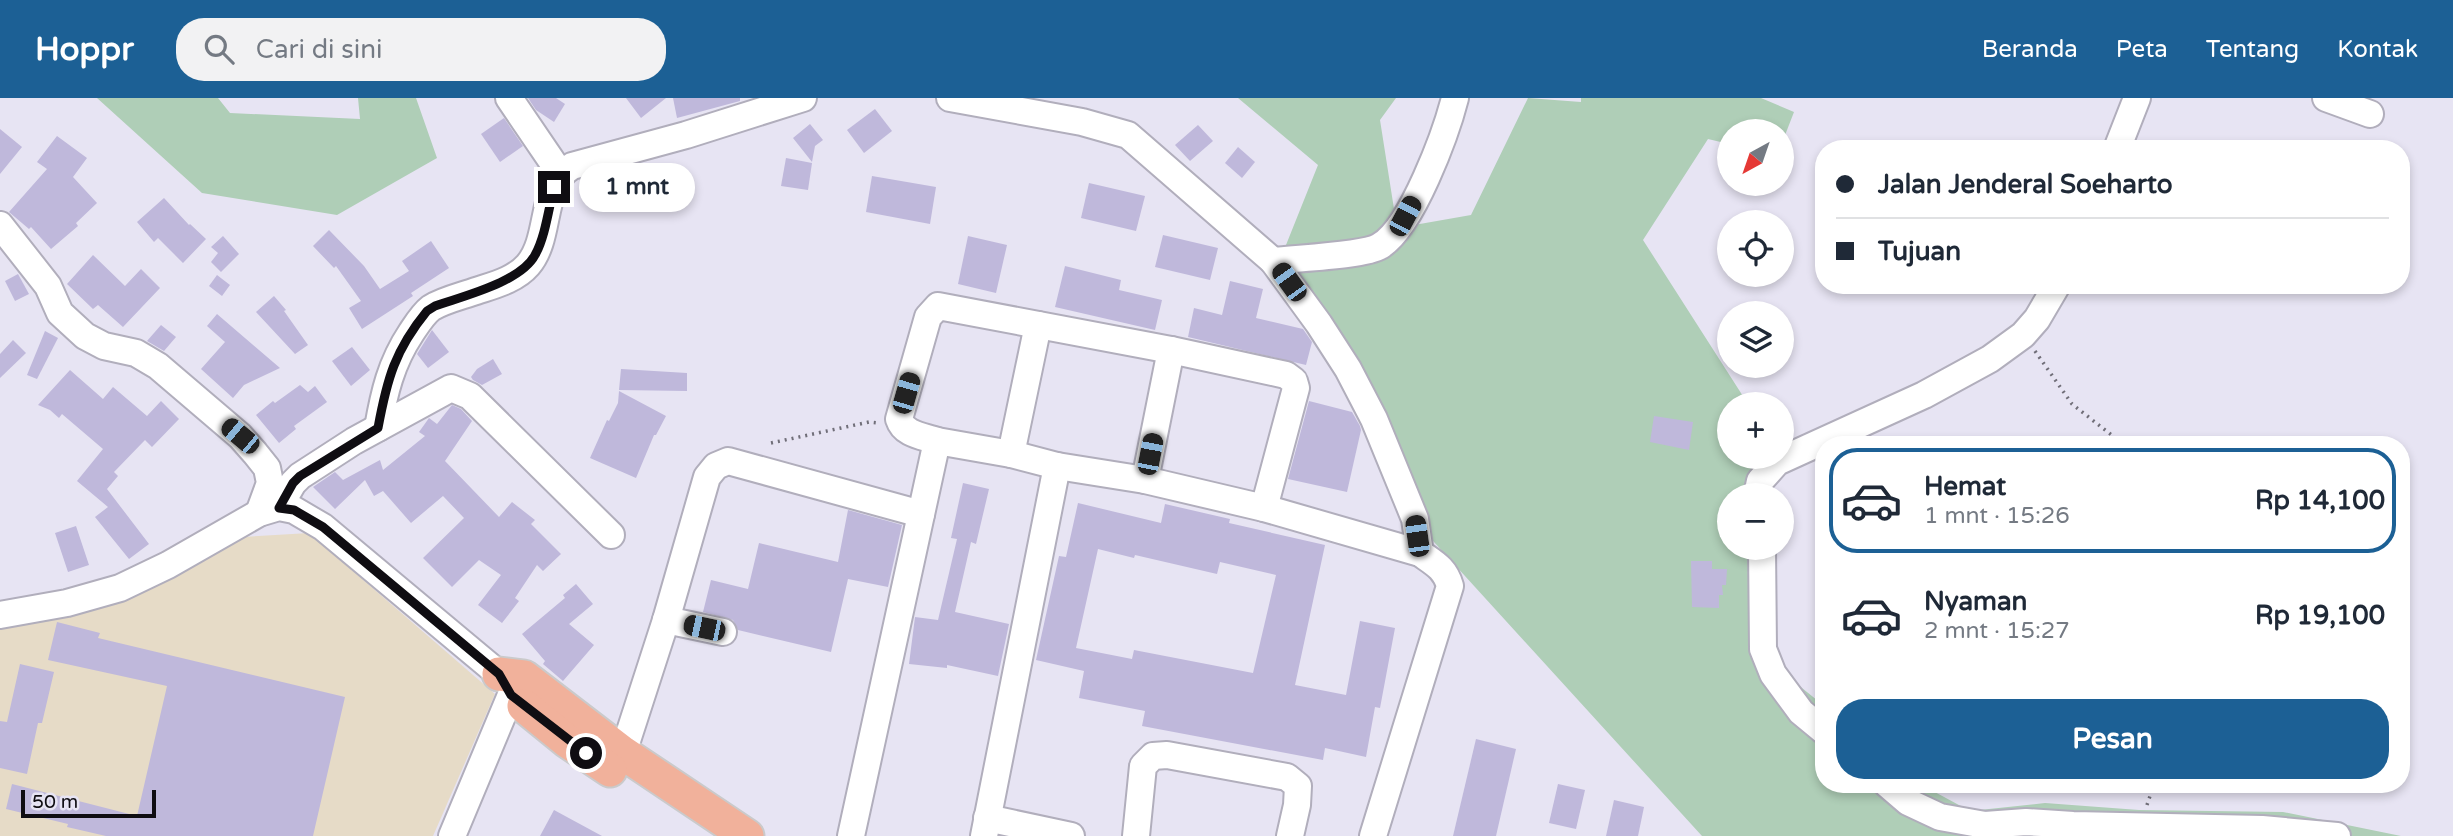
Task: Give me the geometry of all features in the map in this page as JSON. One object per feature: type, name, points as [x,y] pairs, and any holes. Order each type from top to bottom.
[{"type":"main road","points":[[512,682],[747,836]]},
{"type":"main road","points":[[512,682],[567,741],[710,836]]},
{"type":"street","points":[[509,98],[560,173]]},
{"type":"street","points":[[378,428],[395,360],[419,321],[435,306],[499,283],[520,273],[528,265],[536,255],[560,173],[572,166],[686,135],[803,98]]},
{"type":"street","points":[[950,98],[1082,122],[1128,135],[1273,261],[1320,324],[1348,369],[1374,419],[1415,519],[1420,553]]},
{"type":"street","points":[[1273,261],[1370,250],[1387,240],[1405,216],[1431,169],[1455,98]]},
{"type":"street","points":[[2121,140],[2137,98]]},
{"type":"street","points":[[2326,98],[2370,114]]},
{"type":"street","points":[[0,225],[48,286],[60,313],[85,336],[104,346],[136,354],[158,366],[256,453],[267,468],[270,483],[258,515]]},
{"type":"street","points":[[1834,436],[1924,395],[1990,359],[2023,335],[2038,319],[2052,294]]},
{"type":"street","points":[[1264,508],[1296,388],[1294,381],[1286,375],[1171,350],[938,306],[928,317],[899,419],[906,431],[937,441],[1011,454],[1057,466],[1146,480],[1264,508],[1420,553],[1440,566],[1447,575],[1450,586],[1373,836]]},
{"type":"street","points":[[1011,454],[1038,325]]},
{"type":"street","points":[[1146,480],[1171,350]]},
{"type":"street","points":[[0,615],[67,603],[120,588],[160,569],[258,515],[300,476],[378,428],[451,388],[464,392],[611,535]]},
{"type":"street","points":[[851,836],[937,441]]},
{"type":"street","points":[[1759,483],[1777,462],[1815,445]]},
{"type":"street","points":[[623,753],[666,620],[707,477],[716,466],[728,460],[921,514]]},
{"type":"street","points":[[1057,466],[985,827],[1071,836]]},
{"type":"street","points":[[258,515],[294,510],[323,527],[512,682],[452,836]]},
{"type":"street","points":[[1762,560],[1763,649],[1773,674],[1801,712],[1815,724]]},
{"type":"street","points":[[666,620],[723,632]]},
{"type":"street","points":[[1136,836],[1143,766],[1153,756],[1167,755],[1287,777],[1298,786],[1290,836]]},
{"type":"street","points":[[1898,793],[1908,802],[1940,817],[1985,825],[2026,822],[2262,829],[2337,836]]},
{"type":"path","points":[[2023,335],[2072,404],[2113,436]]},
{"type":"path","points":[[771,443],[869,422],[901,426]]},
{"type":"shaded area","points":[[309,533],[495,694],[433,836],[0,836],[0,626],[242,537]]},
{"type":"green space","points":[[97,98],[218,98],[230,113],[360,119],[358,98],[416,98],[437,158],[337,215],[202,193]]},
{"type":"green space","points":[[1238,98],[1396,98],[1380,120],[1397,228],[1471,215],[1528,98],[1581,102],[1581,98],[1761,98],[1794,112],[1791,119],[1717,119],[1717,141],[1708,139],[1643,240],[1717,356],[1717,378],[1731,378],[1740,392],[1717,392],[1717,469],[1766,469],[1760,483],[1717,483],[1717,560],[1760,560],[1769,651],[1781,671],[1815,699],[1815,793],[1937,793],[1970,811],[2045,803],[2139,810],[2283,812],[2401,836],[1702,836],[1424,531],[1365,371],[1280,260],[1318,165]]},
{"type":"building","points":[[528,98],[556,98],[565,104],[554,122],[536,110]]},
{"type":"building","points":[[626,98],[666,98],[641,118]]},
{"type":"building","points":[[673,98],[740,98],[740,101],[677,118]]},
{"type":"building","points":[[875,109],[892,131],[864,153],[847,130]]},
{"type":"building","points":[[504,118],[523,146],[500,162],[481,134]]},
{"type":"building","points":[[810,124],[823,140],[815,146],[812,162],[793,138]]},
{"type":"building","points":[[1198,125],[1213,141],[1190,161],[1175,145]]},
{"type":"building","points":[[0,129],[22,147],[0,174]]},
{"type":"building","points":[[57,136],[87,158],[73,177],[97,203],[76,223],[78,226],[51,249],[31,227],[29,229],[9,212],[47,169],[37,162]]},
{"type":"building","points":[[1238,147],[1255,162],[1242,178],[1225,163]]},
{"type":"building","points":[[786,158],[812,163],[808,190],[781,186]]},
{"type":"building","points":[[872,176],[936,187],[930,224],[866,212]]},
{"type":"building","points":[[1089,183],[1145,196],[1136,231],[1081,218]]},
{"type":"building","points":[[164,198],[206,239],[183,263],[158,238],[154,242],[137,222]]},
{"type":"building","points":[[329,230],[364,266],[380,289],[409,271],[402,261],[431,241],[449,268],[411,293],[413,296],[362,329],[349,308],[361,301],[336,266],[334,268],[313,246]]},
{"type":"building","points":[[1163,235],[1218,248],[1210,280],[1155,267]]},
{"type":"building","points":[[223,236],[239,254],[221,272],[211,262],[218,253],[211,247]]},
{"type":"building","points":[[968,236],[1007,245],[996,293],[958,284]]},
{"type":"building","points":[[93,255],[125,286],[141,269],[160,288],[123,327],[98,305],[93,309],[67,284]]},
{"type":"building","points":[[1065,266],[1121,280],[1119,290],[1162,300],[1155,330],[1055,307]]},
{"type":"building","points":[[18,274],[29,294],[15,301],[5,281]]},
{"type":"building","points":[[217,275],[230,285],[222,296],[209,286]]},
{"type":"building","points":[[1230,281],[1263,289],[1256,318],[1303,329],[1312,342],[1306,365],[1188,337],[1194,308],[1222,315]]},
{"type":"building","points":[[274,296],[308,345],[295,354],[256,312]]},
{"type":"building","points":[[217,314],[280,368],[244,385],[233,398],[201,369],[225,342],[207,326]]},
{"type":"building","points":[[161,325],[176,337],[164,351],[147,341]]},
{"type":"building","points":[[432,330],[449,352],[428,368],[417,354]]},
{"type":"building","points":[[45,331],[58,338],[37,379],[27,375]]},
{"type":"building","points":[[13,340],[26,353],[0,378],[0,354]]},
{"type":"building","points":[[352,347],[370,370],[351,386],[332,361]]},
{"type":"building","points":[[493,359],[502,374],[482,385],[473,380],[471,377],[477,369]]},
{"type":"building","points":[[621,369],[687,373],[687,391],[619,390]]},
{"type":"building","points":[[70,370],[103,399],[113,387],[147,416],[161,401],[179,419],[152,447],[145,440],[114,472],[118,476],[107,489],[149,544],[129,559],[95,517],[108,507],[77,481],[103,449],[62,414],[59,418],[38,405]]},
{"type":"building","points":[[300,385],[308,392],[315,386],[327,402],[294,426],[296,429],[279,443],[256,415]]},
{"type":"building","points":[[619,391],[666,416],[654,435],[636,478],[590,458],[618,403]]},
{"type":"building","points":[[1309,401],[1352,412],[1360,426],[1347,492],[1288,479]]},
{"type":"building","points":[[452,405],[461,409],[472,421],[445,461],[499,517],[512,502],[535,520],[531,524],[561,554],[543,571],[537,565],[515,598],[519,601],[502,623],[478,605],[501,575],[479,560],[452,587],[423,558],[464,518],[443,496],[411,523],[383,491],[374,496],[365,480],[335,509],[313,487],[335,472],[343,480],[380,460],[383,470],[425,436],[419,432],[429,418],[437,424]]},
{"type":"building","points":[[1654,416],[1693,422],[1689,450],[1650,442]]},
{"type":"building","points":[[963,483],[989,489],[976,544],[971,542],[955,612],[1009,624],[998,676],[947,665],[947,668],[909,664],[915,617],[938,620],[957,539],[951,538]]},
{"type":"building","points":[[1078,503],[1161,523],[1165,504],[1230,519],[1229,523],[1325,545],[1295,685],[1346,695],[1360,621],[1395,628],[1380,708],[1375,707],[1366,757],[1325,748],[1323,760],[1142,726],[1145,711],[1079,698],[1084,671],[1036,660],[1059,556],[1066,557]],"holes":[[[1098,549],[1134,558],[1135,555],[1217,574],[1220,562],[1276,575],[1253,673],[1134,650],[1132,659],[1076,648]]]},
{"type":"building","points":[[848,510],[902,525],[888,587],[848,579],[831,652],[738,630],[733,620],[703,612],[711,580],[748,589],[759,543],[838,562]]},
{"type":"building","points":[[76,526],[89,565],[68,572],[55,533]]},
{"type":"building","points":[[1691,561],[1712,561],[1712,569],[1727,569],[1726,585],[1722,585],[1723,595],[1719,595],[1719,608],[1692,607]]},
{"type":"building","points":[[576,584],[593,604],[569,624],[594,645],[563,681],[543,664],[545,661],[522,634],[565,598],[563,595]]},
{"type":"building","points":[[57,622],[100,633],[98,638],[345,697],[313,836],[106,836],[6,809],[12,784],[137,816],[167,686],[48,660]]},
{"type":"building","points":[[20,664],[54,672],[42,723],[38,723],[27,774],[0,768],[0,721],[7,722]]},
{"type":"building","points":[[1476,739],[1516,749],[1496,836],[1453,836]]},
{"type":"building","points":[[1558,784],[1585,790],[1576,829],[1549,823]]},
{"type":"building","points":[[1614,800],[1644,807],[1638,836],[1606,836]]},
{"type":"building","points":[[554,810],[602,836],[540,836]]},
{"type":"route","points":[[554,187],[536,255],[528,265],[520,273],[499,283],[427,311],[398,351],[388,381],[378,428],[300,476],[279,508],[294,510],[323,527],[499,674],[511,695],[567,741],[586,753]]}]
